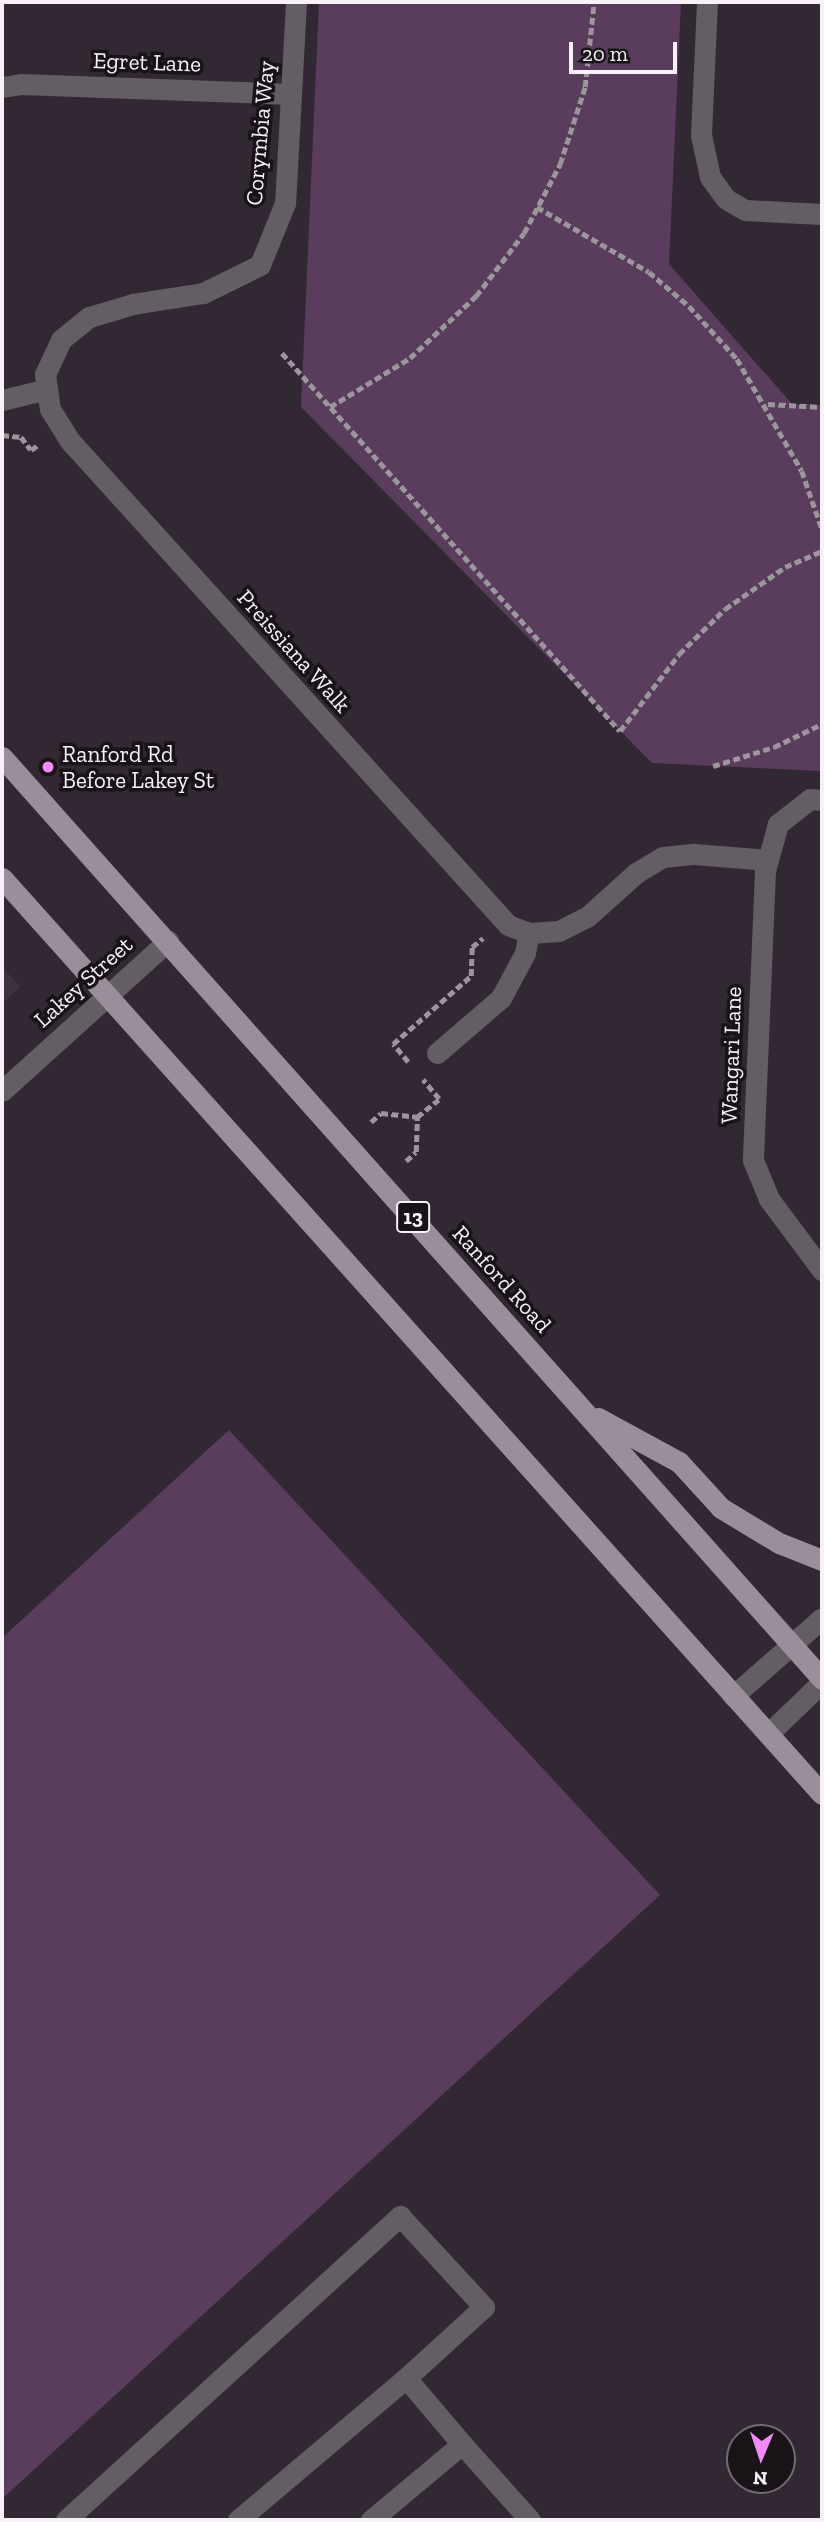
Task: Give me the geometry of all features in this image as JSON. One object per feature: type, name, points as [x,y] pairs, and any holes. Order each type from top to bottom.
[{"type":"main road","name":"Ranford Road","points":[[2,757],[822,1681]]},
{"type":"main road","points":[[2,878],[104,996],[822,1794]]},
{"type":"main road","points":[[584,1410],[679,1462],[721,1508],[779,1543],[822,1560]]},
{"type":"street","name":"Corymbia Way","points":[[260,265],[285,203],[296,2]]},
{"type":"street","points":[[707,2],[701,135],[710,177],[726,199],[745,210],[822,214]]},
{"type":"street","name":"Egret Lane","points":[[2,87],[20,84],[291,94]]},
{"type":"street","name":"Preissiana Walk","points":[[260,265],[203,293],[133,304],[89,317],[61,340],[45,374],[50,410],[71,442],[494,913],[508,925],[529,933]]},
{"type":"street","points":[[2,400],[47,389]]},
{"type":"street","name":"Wangari Lane","points":[[822,800],[810,799],[778,824],[768,860],[753,1160],[769,1199],[822,1270]]},
{"type":"street","points":[[437,1053],[501,998],[525,953],[529,933],[559,931],[587,917],[636,873],[663,857],[694,854],[768,860]]},
{"type":"street","name":"Lakey Street","points":[[2,1091],[104,996],[168,941]]},
{"type":"street","points":[[733,1696],[822,1618]]},
{"type":"street","points":[[768,1734],[822,1681]]},
{"type":"street","points":[[65,2520],[400,2216],[484,2307],[406,2378],[238,2520]]},
{"type":"street","points":[[406,2378],[530,2520]]},
{"type":"street","points":[[371,2520],[462,2444]]},
{"type":"path","points":[[330,407],[410,358],[476,296],[524,233],[560,164],[585,87],[594,2]]},
{"type":"path","points":[[537,207],[649,272],[689,306],[737,359],[767,404],[802,471],[822,529]]},
{"type":"path","points":[[282,353],[620,731],[679,654],[725,609],[785,567],[822,551]]},
{"type":"path","points":[[767,404],[822,407]]},
{"type":"path","points":[[2,436],[21,437],[31,450],[43,440]]},
{"type":"path","points":[[713,766],[774,747],[822,724]]},
{"type":"path","points":[[371,1122],[382,1113],[417,1117]]},
{"type":"shaded area","points":[[319,2],[681,2],[669,264],[792,404],[822,405],[822,771],[652,763],[301,407]]},
{"type":"shaded area","points":[[2,966],[20,987],[2,1004]]},
{"type":"shaded area","points":[[229,1430],[660,1895],[2,2499],[2,1638]]},
{"type":"place","name":"Ranford Rd Before Lakey St","points":[[48,767]]}]
